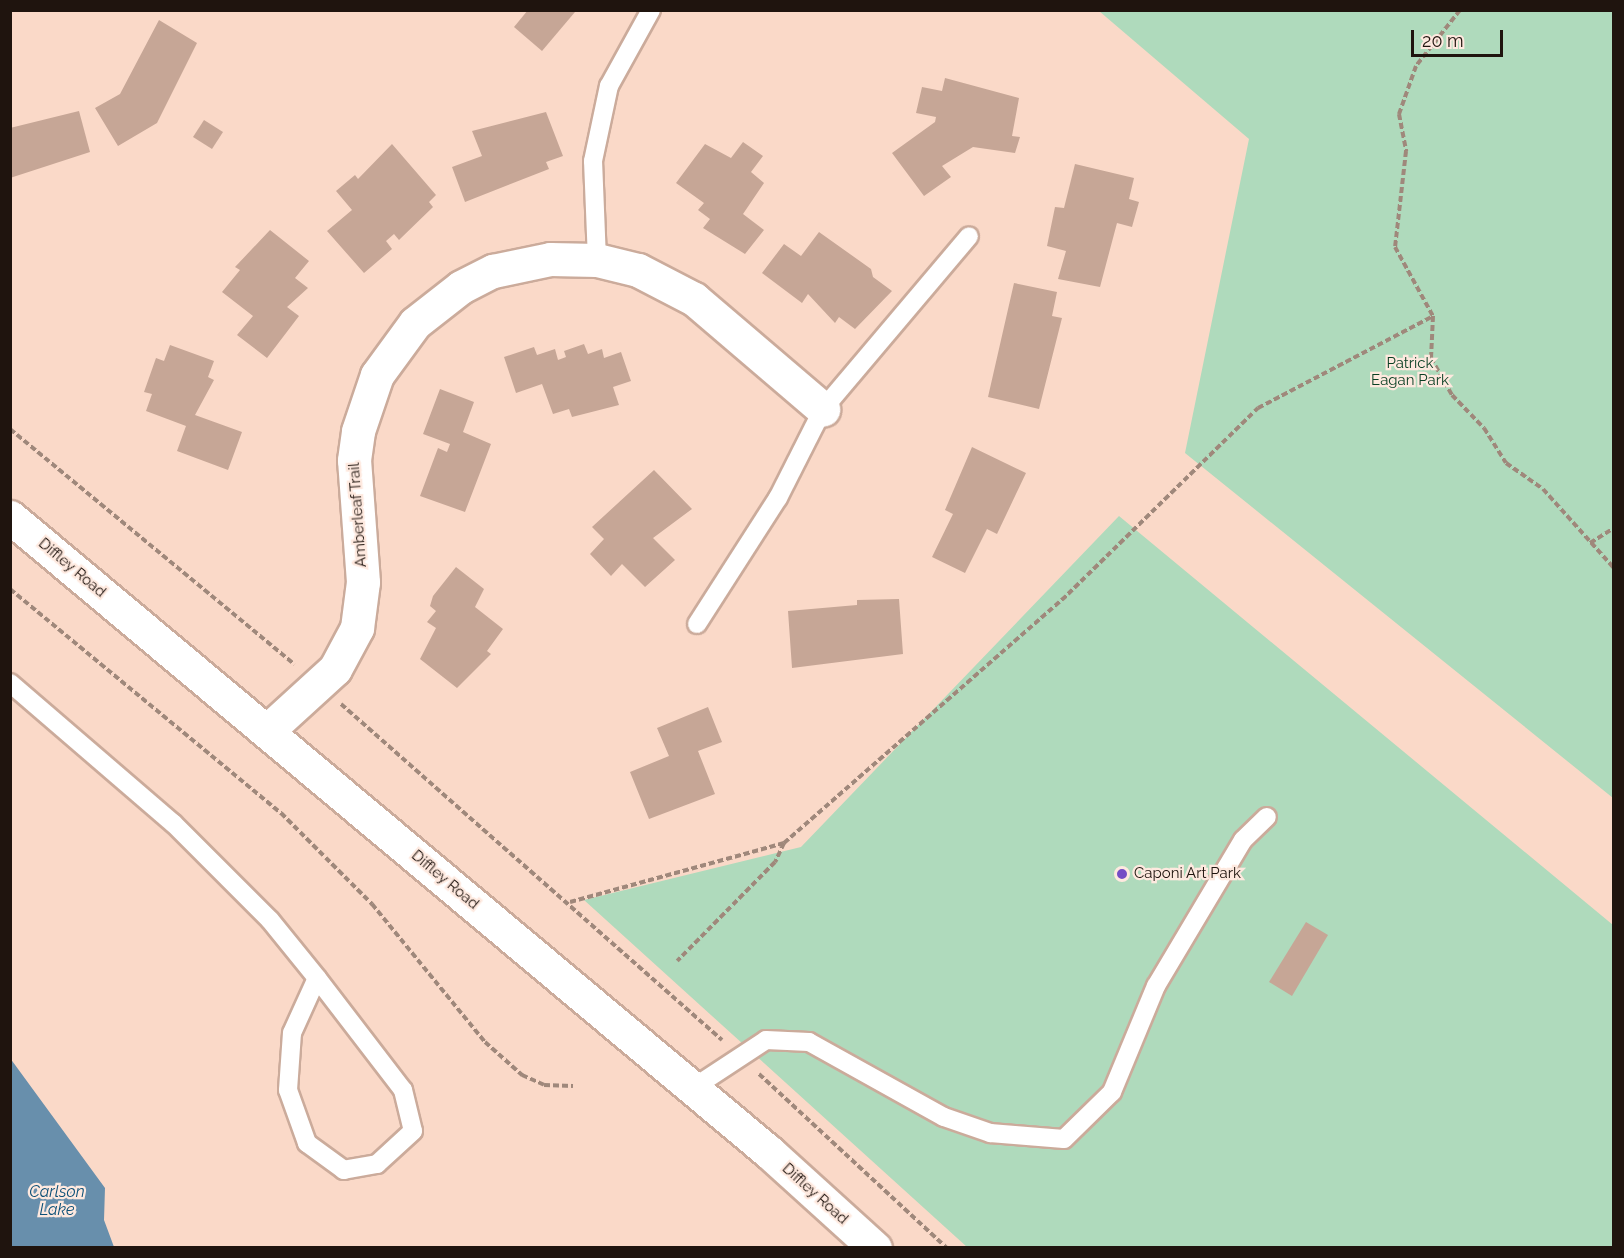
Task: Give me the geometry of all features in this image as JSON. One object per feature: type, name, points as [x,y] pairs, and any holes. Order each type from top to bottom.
[{"type":"main road","name":"Amberleaf Trail","points":[[267,731],[318,685],[348,650],[363,606],[354,491],[358,431],[377,375],[395,345],[437,302],[493,271],[550,259],[597,260],[638,270],[694,299],[823,409]]},
{"type":"main road","name":"Diffley Road","points":[[10,517],[693,1089],[875,1248]]},
{"type":"lane","points":[[597,260],[593,161],[609,86],[651,10]]},
{"type":"lane","points":[[697,624],[778,498],[823,409],[969,236]]},
{"type":"lane","points":[[10,682],[173,824],[270,920],[317,978],[403,1090],[413,1131],[377,1164],[344,1170],[307,1143],[288,1090],[292,1033],[317,978]]},
{"type":"lane","points":[[693,1089],[766,1040],[809,1042],[944,1117],[990,1133],[1064,1139],[1112,1092],[1156,986],[1243,840],[1267,817]]},
{"type":"path","points":[[1460,10],[1416,66],[1399,114],[1406,151],[1395,247],[1433,316],[1431,358],[1452,395],[1484,428],[1506,463],[1543,489],[1614,568]]},
{"type":"path","points":[[677,961],[775,862],[784,843],[1068,594],[1258,408],[1433,316]]},
{"type":"path","points":[[10,429],[318,685],[570,902],[947,1248]]},
{"type":"path","points":[[1590,543],[1614,528]]},
{"type":"path","points":[[10,589],[281,813],[372,904],[485,1042],[522,1075],[544,1085],[573,1086]]},
{"type":"path","points":[[570,902],[784,843]]},
{"type":"green space","name":"Patrick Eagan Park","points":[[1099,11],[1613,11],[1613,798],[1185,453],[1249,139]]},
{"type":"green space","name":"Caponi Art Park","points":[[1119,516],[1613,925],[1613,1247],[967,1247],[584,900],[801,847]]},
{"type":"water","name":"Carlson Lake","points":[[10,1058],[105,1188],[104,1220],[114,1247],[11,1247]]},
{"type":"building","points":[[528,10],[573,10],[575,12],[542,51],[514,27]]},
{"type":"building","points":[[159,20],[197,43],[157,123],[118,146],[95,108],[120,94]]},
{"type":"building","points":[[945,78],[1019,98],[1012,136],[1020,137],[1015,153],[973,147],[942,166],[951,177],[924,196],[892,153],[935,122],[936,117],[916,113],[922,87],[942,91]]},
{"type":"building","points":[[79,111],[90,152],[10,178],[10,128]]},
{"type":"building","points":[[546,112],[563,156],[546,162],[549,169],[465,202],[452,167],[482,156],[472,131]]},
{"type":"building","points":[[204,120],[223,132],[212,149],[193,137]]},
{"type":"building","points":[[743,142],[763,156],[751,172],[764,183],[743,214],[764,230],[745,254],[703,228],[710,219],[698,210],[704,203],[676,183],[705,144],[731,158]]},
{"type":"building","points":[[392,144],[436,195],[429,202],[433,207],[399,240],[394,234],[386,241],[392,249],[364,273],[327,231],[352,210],[336,191],[355,175],[358,179]]},
{"type":"building","points":[[1075,164],[1134,178],[1129,199],[1139,202],[1132,227],[1117,223],[1100,287],[1058,279],[1066,251],[1047,246],[1055,207],[1064,208]]},
{"type":"building","points":[[270,230],[309,261],[295,278],[308,288],[287,307],[299,316],[267,358],[237,335],[253,316],[222,292],[240,270],[235,267]]},
{"type":"building","points":[[819,232],[871,269],[873,277],[892,291],[855,329],[839,317],[835,323],[808,294],[802,303],[762,273],[784,244],[801,256]]},
{"type":"building","points":[[1014,283],[1057,292],[1052,316],[1062,318],[1039,409],[988,397]]},
{"type":"building","points":[[584,344],[588,354],[602,349],[604,358],[621,352],[631,381],[613,387],[619,405],[572,417],[569,409],[553,414],[542,384],[516,393],[504,357],[534,347],[537,355],[555,349],[558,360],[566,357],[564,351]]},
{"type":"building","points":[[170,345],[214,361],[208,377],[214,380],[195,415],[242,432],[228,470],[177,451],[186,426],[146,411],[152,394],[144,392],[156,358],[164,361]]},
{"type":"building","points":[[440,389],[474,402],[463,432],[491,444],[465,512],[420,496],[438,448],[447,452],[450,444],[423,434]]},
{"type":"building","points":[[972,447],[1026,473],[997,534],[987,529],[965,573],[932,557],[953,514],[945,510]]},
{"type":"building","points":[[654,470],[692,509],[653,538],[675,560],[645,587],[622,564],[611,576],[590,554],[604,539],[592,527]]},
{"type":"building","points":[[456,567],[484,589],[475,607],[503,629],[487,651],[491,654],[457,688],[420,659],[436,628],[427,622],[436,611],[430,606],[433,596]]},
{"type":"building","points":[[899,599],[903,654],[792,668],[788,611],[857,605],[857,600]]},
{"type":"building","points":[[708,707],[722,742],[698,751],[715,794],[649,819],[630,772],[669,756],[657,728]]},
{"type":"building","points":[[1306,922],[1328,935],[1292,996],[1269,982]]},
{"type":"place","name":"Caponi Art Park","points":[[1122,874]]}]
